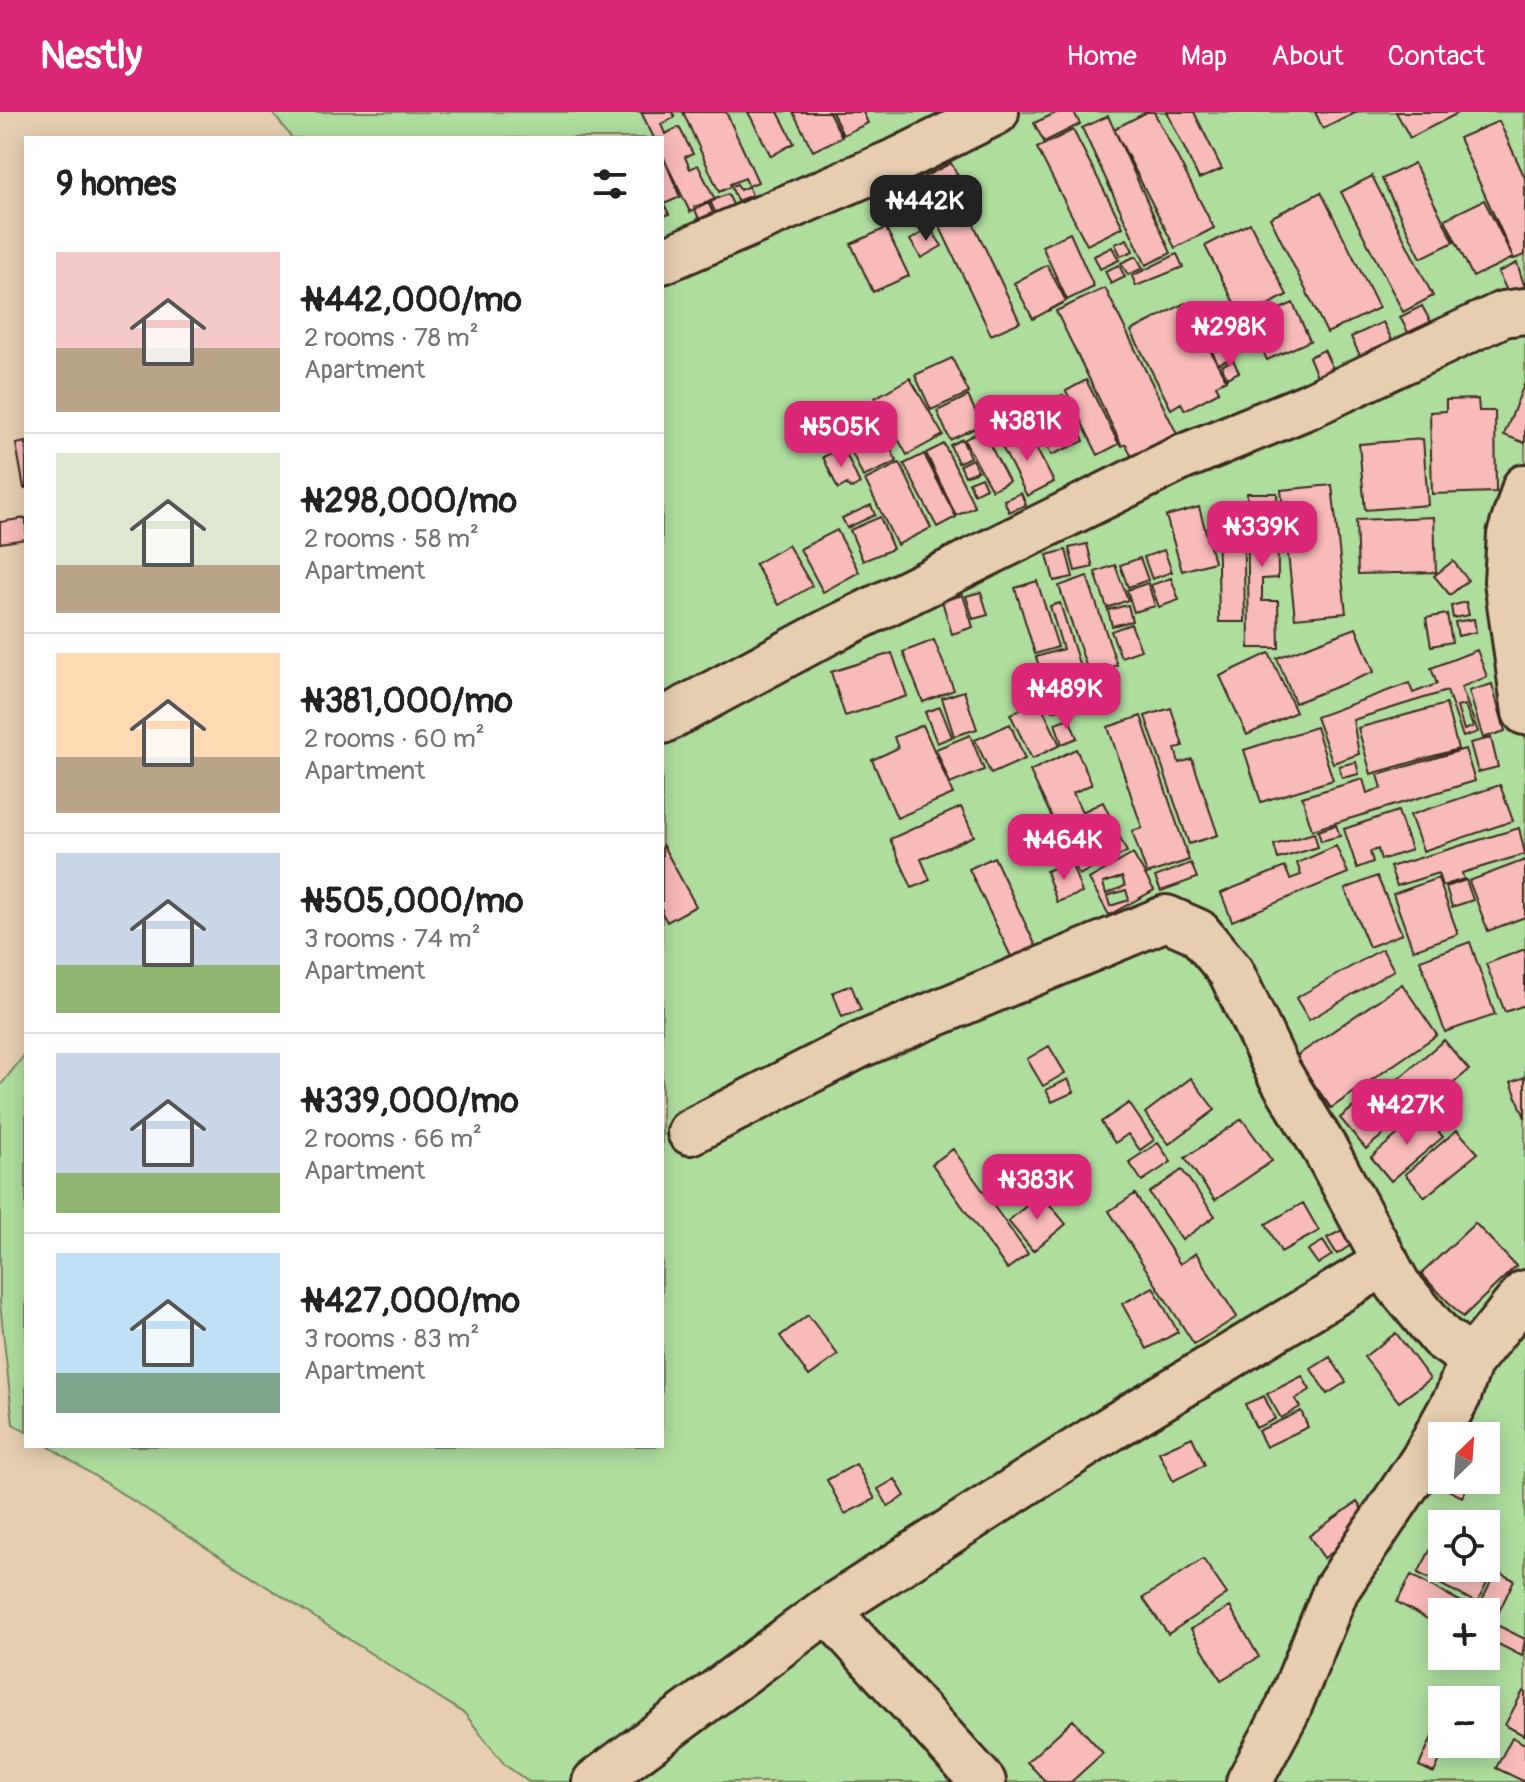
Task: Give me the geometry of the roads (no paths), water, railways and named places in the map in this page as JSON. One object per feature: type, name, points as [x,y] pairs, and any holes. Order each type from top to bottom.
[{"type":"street","points":[[664,260],[901,159],[996,112]]},
{"type":"street","points":[[664,720],[828,632],[1181,458],[1308,406],[1503,314],[1525,311]]},
{"type":"street","points":[[1525,487],[1510,535],[1507,581],[1525,712]]},
{"type":"street","points":[[690,1132],[860,1045],[1166,918],[1198,932],[1231,972],[1286,1086],[1326,1151],[1386,1262],[1415,1306],[1469,1363]]},
{"type":"street","points":[[595,1782],[827,1610],[1110,1429],[1386,1262]]},
{"type":"street","points":[[1249,1782],[1287,1711],[1336,1590],[1423,1460],[1458,1396],[1469,1363],[1525,1293]]},
{"type":"street","points":[[827,1610],[983,1782]]}]
